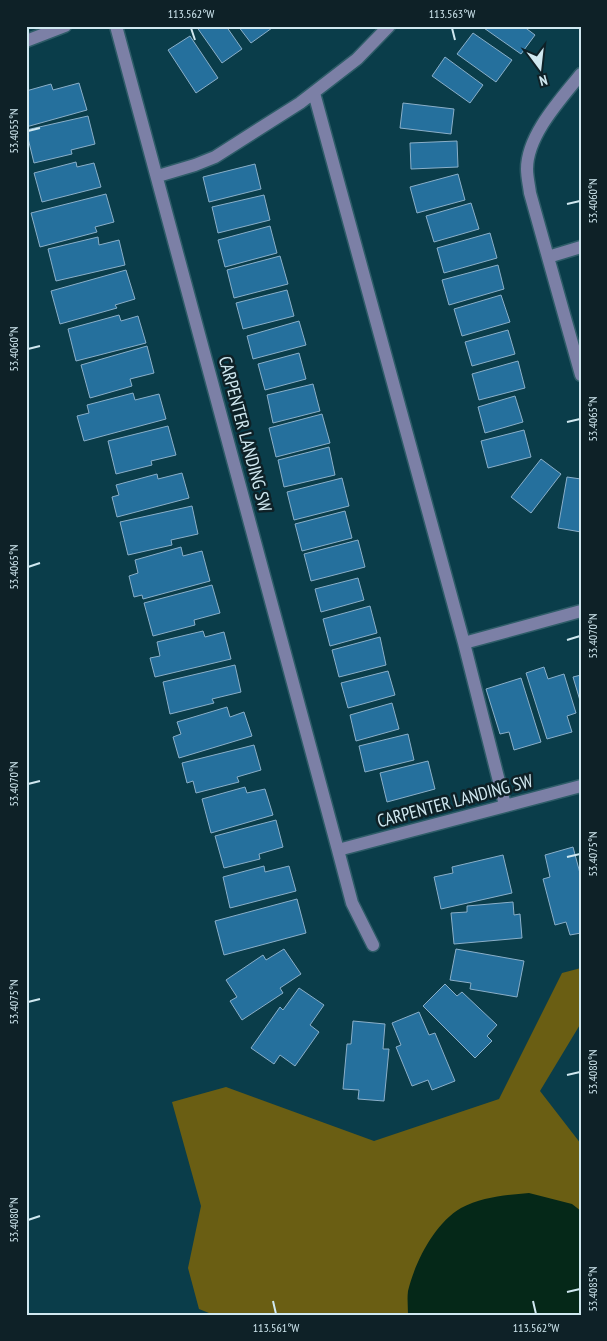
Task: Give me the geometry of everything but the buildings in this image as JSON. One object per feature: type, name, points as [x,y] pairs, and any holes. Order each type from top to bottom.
[{"type":"street","points":[[26,41],[65,26]]},
{"type":"street","name":"CARPENTER LANDING SW","points":[[116,26],[158,176],[352,903],[373,944]]},
{"type":"street","points":[[158,176],[195,165],[214,156],[314,93],[357,59],[389,26]]},
{"type":"street","points":[[581,74],[541,126],[530,150],[527,168],[530,192],[581,376]]},
{"type":"street","points":[[314,93],[464,643],[505,805]]},
{"type":"street","points":[[548,257],[581,247]]},
{"type":"street","points":[[464,643],[581,611]]},
{"type":"street","name":"CARPENTER LANDING SW","points":[[338,850],[581,786]]},
{"type":"shaded area","points":[[581,968],[581,1023],[540,1091],[581,1144],[581,1315],[214,1315],[199,1309],[188,1268],[201,1206],[172,1102],[226,1087],[374,1141],[499,1099],[562,973]]},
{"type":"shaded area","points":[[529,1193],[572,1204],[581,1211],[581,1315],[408,1315],[408,1291],[415,1268],[427,1245],[442,1224],[461,1208],[477,1201]]}]
